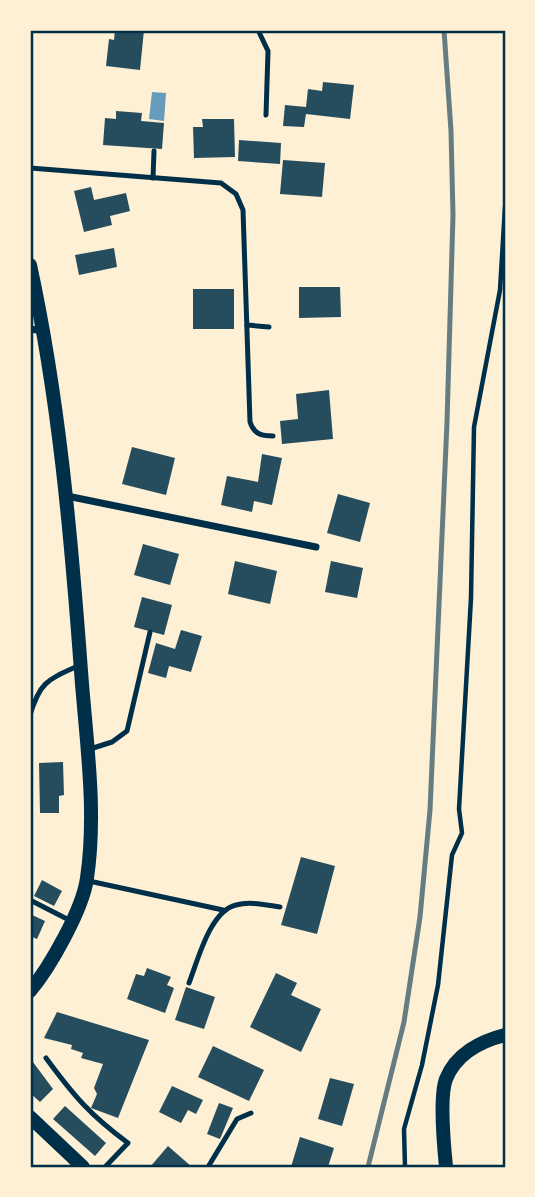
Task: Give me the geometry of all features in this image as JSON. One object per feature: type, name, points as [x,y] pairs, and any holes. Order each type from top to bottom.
[{"type":"main road","points":[[30,265],[37,330],[67,496],[92,820],[87,881],[71,921],[44,973],[30,991]]},
{"type":"main road","points":[[446,1167],[442,1129],[446,1080],[464,1054],[484,1040],[505,1035]]},
{"type":"main road","points":[[30,1117],[83,1167]]},
{"type":"street","points":[[67,496],[316,547]]},
{"type":"lane","points":[[258,30],[268,51],[266,115]]},
{"type":"lane","points":[[153,178],[154,151]]},
{"type":"lane","points":[[30,168],[221,183],[236,194],[243,210],[250,422],[261,436],[273,436]]},
{"type":"lane","points":[[247,325],[270,327]]},
{"type":"lane","points":[[87,750],[113,742],[127,731],[150,632]]},
{"type":"lane","points":[[30,715],[36,693],[53,677],[81,665]]},
{"type":"lane","points":[[87,881],[223,910],[247,903],[280,907]]},
{"type":"lane","points":[[30,900],[71,921]]},
{"type":"lane","points":[[189,983],[212,925],[223,910]]},
{"type":"lane","points":[[46,1058],[76,1098],[99,1121],[128,1143],[105,1167]]},
{"type":"lane","points":[[208,1167],[237,1119],[251,1113]]},
{"type":"path","points":[[405,1167],[404,1129],[422,1065],[438,985],[452,855],[463,833],[459,809],[471,598],[474,427],[500,290],[505,207]]},
{"type":"water","points":[[152,92],[166,93],[164,121],[149,119]]},
{"type":"building","points":[[115,30],[144,30],[140,70],[106,66],[109,39],[114,40]]},
{"type":"building","points":[[323,82],[354,85],[350,119],[306,114],[304,127],[283,126],[285,105],[306,107],[308,89],[322,91]]},
{"type":"building","points":[[116,111],[142,113],[141,121],[164,123],[162,149],[103,145],[105,118],[116,119]]},
{"type":"building","points":[[202,119],[234,119],[235,157],[194,158],[193,127],[203,127]]},
{"type":"building","points":[[239,140],[281,143],[280,164],[238,161]]},
{"type":"building","points":[[283,160],[325,163],[322,197],[280,194]]},
{"type":"building","points":[[91,187],[94,200],[126,193],[130,211],[110,216],[112,225],[84,232],[74,191]]},
{"type":"building","points":[[114,248],[117,267],[79,275],[75,255]]},
{"type":"building","points":[[299,287],[340,287],[341,317],[299,318]]},
{"type":"building","points":[[193,289],[234,289],[234,329],[193,329]]},
{"type":"building","points":[[329,390],[333,439],[282,444],[280,421],[298,419],[296,394]]},
{"type":"building","points":[[132,447],[175,458],[166,495],[122,484]]},
{"type":"building","points":[[262,454],[282,458],[272,505],[254,501],[252,512],[221,505],[227,476],[258,482]]},
{"type":"building","points":[[338,494],[370,503],[360,542],[327,533]]},
{"type":"building","points":[[143,544],[179,554],[170,585],[134,575]]},
{"type":"building","points":[[235,561],[277,571],[270,604],[228,594]]},
{"type":"building","points":[[331,561],[363,568],[357,598],[325,592]]},
{"type":"building","points":[[142,597],[172,605],[164,635],[134,627]]},
{"type":"building","points":[[181,630],[202,636],[191,672],[169,666],[166,678],[148,673],[156,643],[175,649]]},
{"type":"building","points":[[63,762],[64,795],[59,796],[59,813],[40,813],[39,763]]},
{"type":"building","points":[[301,857],[335,866],[317,934],[281,925]]},
{"type":"building","points":[[42,880],[62,891],[54,906],[34,896]]},
{"type":"building","points":[[30,914],[45,921],[37,939],[30,936]]},
{"type":"building","points":[[147,968],[171,977],[167,985],[174,988],[165,1013],[127,999],[136,974],[144,976]]},
{"type":"building","points":[[276,973],[297,983],[291,995],[321,1009],[301,1052],[250,1027]]},
{"type":"building","points":[[186,987],[215,997],[204,1029],[175,1020]]},
{"type":"building","points":[[57,1012],[149,1040],[118,1118],[91,1108],[97,1094],[94,1088],[103,1064],[81,1058],[83,1053],[71,1049],[72,1045],[44,1038]]},
{"type":"building","points":[[213,1046],[264,1070],[249,1101],[198,1077]]},
{"type":"building","points":[[30,1058],[53,1089],[40,1102],[30,1093]]},
{"type":"building","points":[[330,1078],[354,1084],[342,1126],[318,1119]]},
{"type":"building","points":[[172,1086],[203,1100],[196,1114],[188,1110],[181,1123],[159,1112]]},
{"type":"building","points":[[219,1103],[233,1108],[220,1139],[207,1134]]},
{"type":"building","points":[[65,1106],[106,1143],[95,1156],[53,1119]]},
{"type":"building","points":[[300,1137],[334,1148],[328,1167],[291,1167]]},
{"type":"building","points":[[168,1146],[192,1167],[150,1167]]},
{"type":"railway","points":[[368,1167],[404,1022],[420,917],[430,810],[453,215],[444,30]]}]
